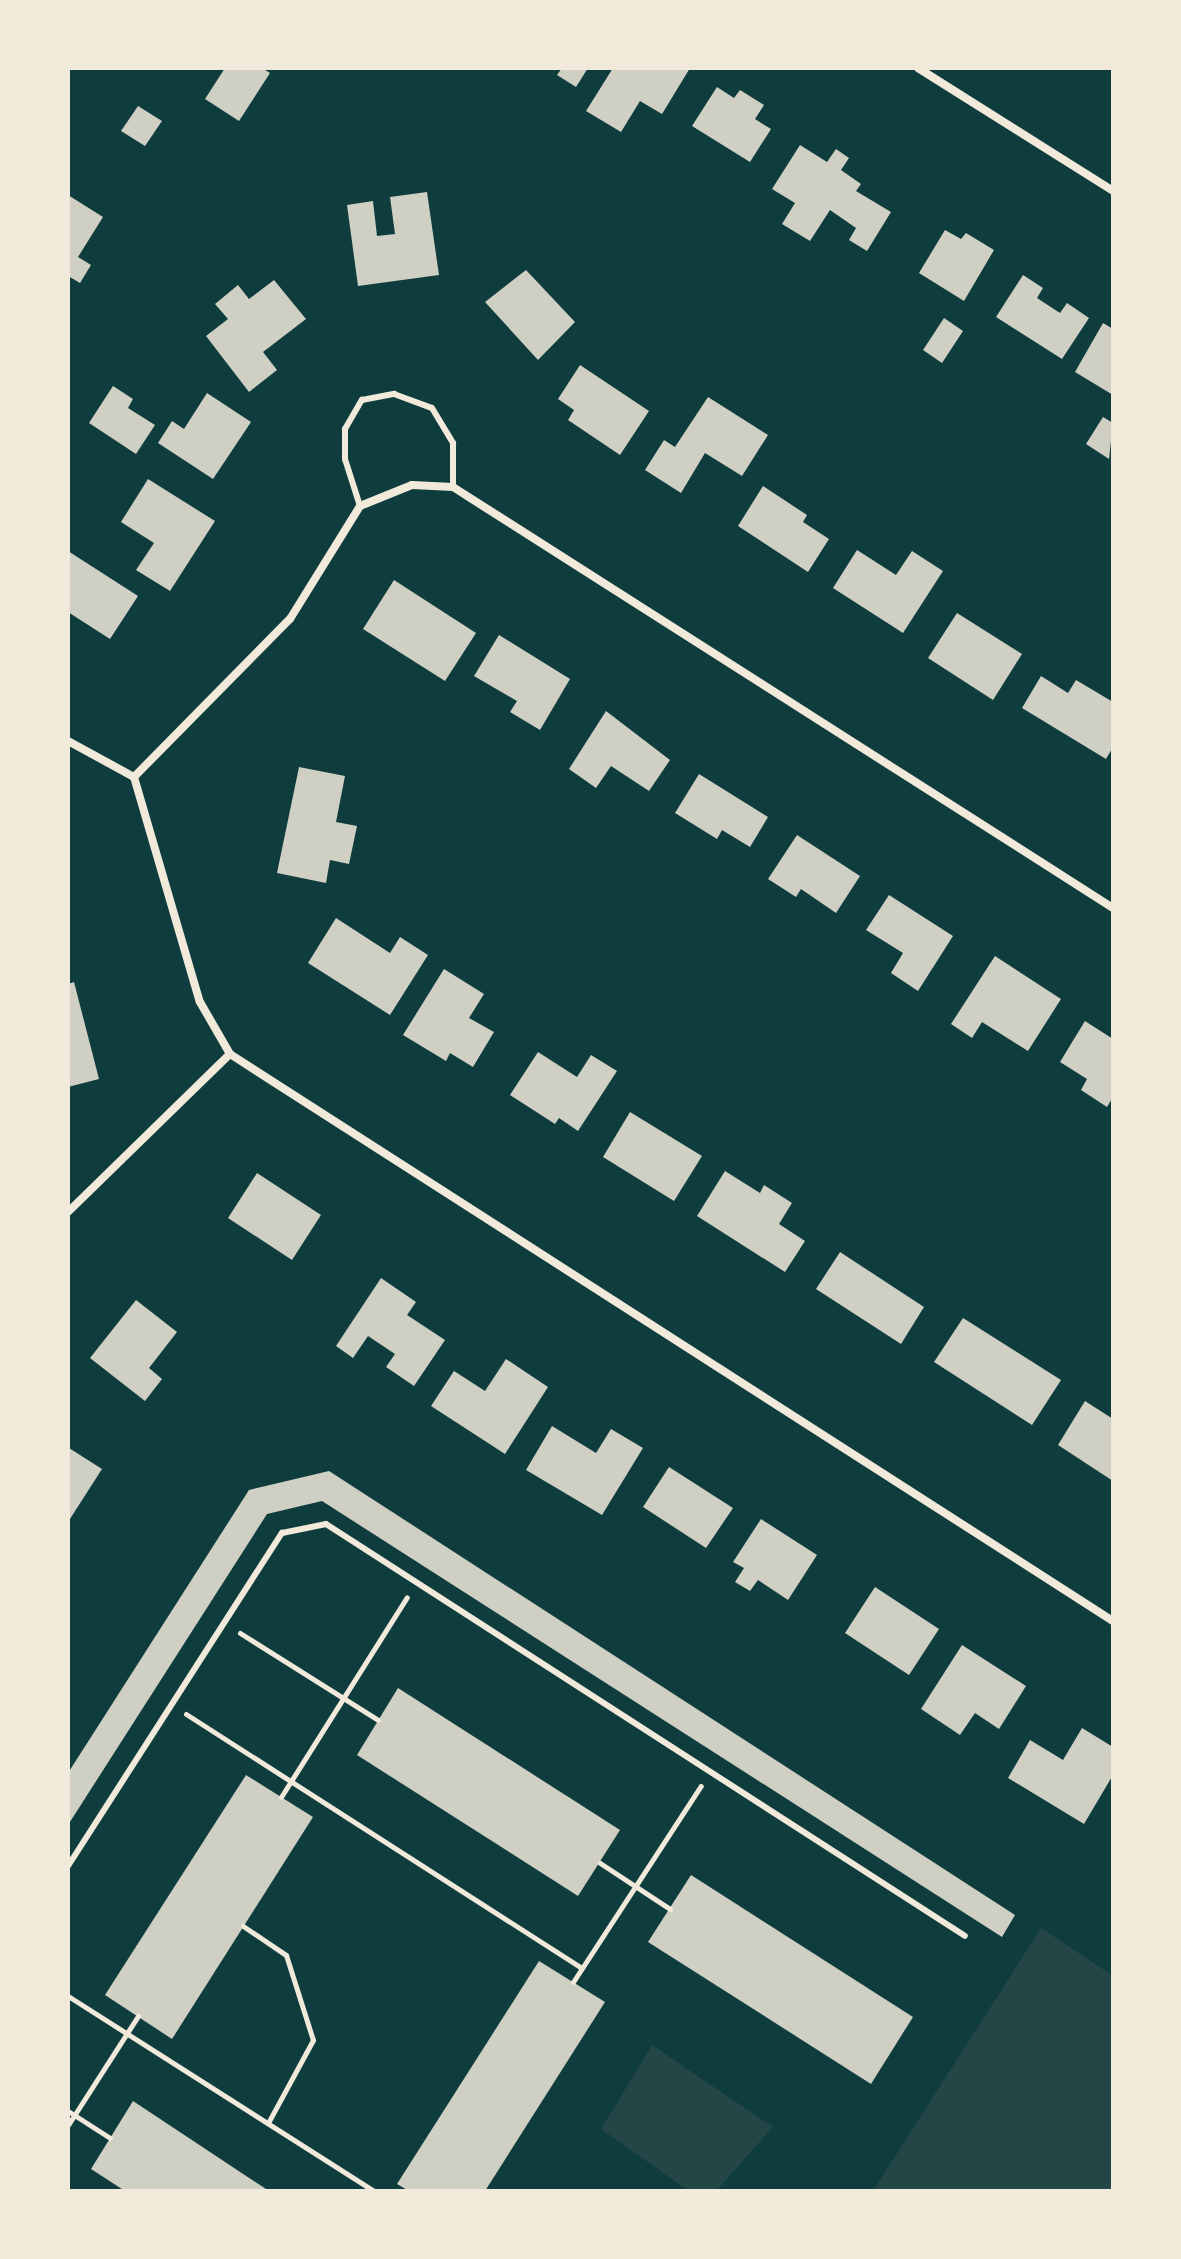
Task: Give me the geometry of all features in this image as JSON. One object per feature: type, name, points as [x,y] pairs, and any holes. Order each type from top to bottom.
[{"type":"street","points":[[918,68],[1113,191]]},
{"type":"street","points":[[134,777],[290,619],[360,506],[412,485],[453,487],[1113,908]]},
{"type":"street","points":[[68,741],[134,777],[200,1002],[230,1054],[1113,1621]]},
{"type":"street","points":[[68,1212],[230,1054]]},
{"type":"lane","points":[[360,506],[345,459],[345,429],[362,400],[394,394],[432,408],[453,443],[453,487]]},
{"type":"lane","points":[[68,1866],[282,1533],[326,1524],[965,1936]]},
{"type":"path","points":[[281,1797],[416,1582]]},
{"type":"path","points":[[224,1622],[342,1700],[378,1720]]},
{"type":"path","points":[[171,1705],[581,1968]]},
{"type":"path","points":[[573,1982],[710,1771]]},
{"type":"path","points":[[600,1863],[670,1909]]},
{"type":"path","points":[[243,1926],[286,1955],[313,2040],[268,2123]]},
{"type":"path","points":[[68,1996],[374,2191]]},
{"type":"path","points":[[68,2125],[71,2113],[138,2016]]},
{"type":"path","points":[[71,2113],[110,2138]]},
{"type":"shaded area","points":[[1041,1928],[1113,1976],[1113,2191],[873,2191]]},
{"type":"shaded area","points":[[652,2045],[773,2127],[716,2191],[689,2191],[601,2129]]},
{"type":"building","points":[[225,68],[262,68],[270,73],[239,121],[205,99]]},
{"type":"building","points":[[562,68],[588,68],[576,87],[557,75]]},
{"type":"building","points":[[613,68],[690,68],[662,114],[640,101],[621,132],[586,111]]},
{"type":"building","points":[[717,87],[734,98],[740,90],[764,105],[755,119],[771,129],[750,162],[692,126]]},
{"type":"building","points":[[138,106],[162,121],[145,146],[121,131]]},
{"type":"building","points":[[800,145],[827,162],[836,149],[849,158],[841,170],[861,184],[856,191],[891,212],[867,251],[849,240],[856,228],[830,210],[810,241],[782,224],[795,203],[772,189]]},
{"type":"building","points":[[427,192],[439,275],[358,286],[347,205],[373,201],[377,236],[395,234],[390,197]]},
{"type":"building","points":[[68,195],[103,217],[78,257],[91,265],[80,283],[68,276]]},
{"type":"building","points":[[945,230],[961,239],[966,233],[994,250],[964,301],[919,273]]},
{"type":"building","points":[[526,270],[575,322],[538,360],[485,302]]},
{"type":"building","points":[[1023,275],[1043,288],[1037,298],[1060,313],[1067,303],[1089,318],[1062,359],[996,317]]},
{"type":"building","points":[[274,280],[306,319],[263,352],[277,370],[249,392],[206,336],[228,319],[215,304],[238,285],[249,299]]},
{"type":"building","points":[[944,318],[963,331],[942,363],[923,350]]},
{"type":"building","points":[[1103,323],[1113,329],[1113,395],[1075,372]]},
{"type":"building","points":[[580,365],[649,411],[620,455],[568,420],[574,410],[558,399]]},
{"type":"building","points":[[113,386],[133,399],[128,408],[155,425],[136,454],[89,423]]},
{"type":"building","points":[[207,393],[251,422],[213,479],[158,443],[172,421],[184,429]]},
{"type":"building","points":[[708,397],[768,435],[742,476],[705,453],[681,493],[645,470],[664,440],[675,447]]},
{"type":"building","points":[[1103,417],[1113,423],[1109,459],[1086,444]]},
{"type":"building","points":[[148,479],[215,521],[170,591],[136,570],[154,543],[121,522]]},
{"type":"building","points":[[763,486],[807,515],[803,522],[829,539],[808,572],[738,526]]},
{"type":"building","points":[[857,550],[896,575],[912,551],[943,571],[903,633],[833,588]]},
{"type":"building","points":[[68,551],[138,596],[110,639],[68,612]]},
{"type":"building","points":[[394,580],[476,633],[445,681],[363,629]]},
{"type":"building","points":[[957,613],[1022,654],[993,700],[928,658]]},
{"type":"building","points":[[499,635],[570,679],[540,730],[510,712],[517,701],[474,676]]},
{"type":"building","points":[[1041,676],[1068,693],[1076,680],[1113,702],[1113,747],[1106,759],[1022,708]]},
{"type":"building","points":[[606,711],[670,760],[649,791],[611,766],[596,788],[569,769]]},
{"type":"building","points":[[299,767],[345,776],[336,822],[357,826],[349,864],[330,860],[326,883],[277,873]]},
{"type":"building","points":[[699,774],[768,817],[750,847],[722,830],[717,839],[675,813]]},
{"type":"building","points":[[797,835],[860,876],[836,913],[801,889],[796,897],[768,879]]},
{"type":"building","points":[[889,895],[953,936],[918,991],[891,973],[903,953],[866,930]]},
{"type":"building","points":[[336,918],[390,953],[400,937],[428,955],[390,1015],[308,963]]},
{"type":"building","points":[[995,956],[1061,999],[1028,1051],[982,1022],[972,1038],[951,1024]]},
{"type":"building","points":[[444,969],[484,994],[469,1018],[494,1032],[473,1067],[450,1053],[446,1061],[403,1035]]},
{"type":"building","points":[[74,982],[99,1079],[68,1087],[68,984]]},
{"type":"building","points":[[1085,1021],[1113,1039],[1113,1097],[1107,1107],[1081,1090],[1087,1079],[1060,1062]]},
{"type":"building","points":[[538,1052],[577,1077],[591,1055],[617,1071],[578,1131],[559,1118],[555,1124],[510,1095]]},
{"type":"building","points":[[630,1112],[702,1156],[674,1201],[603,1157]]},
{"type":"building","points":[[725,1171],[760,1193],[764,1185],[792,1203],[779,1224],[805,1241],[785,1272],[697,1216]]},
{"type":"building","points":[[257,1173],[321,1215],[292,1260],[228,1218]]},
{"type":"building","points":[[840,1252],[924,1307],[901,1344],[816,1289]]},
{"type":"building","points":[[381,1278],[416,1302],[407,1315],[445,1340],[414,1386],[386,1367],[395,1354],[368,1336],[353,1358],[336,1346]]},
{"type":"building","points":[[136,1300],[177,1332],[149,1368],[162,1379],[145,1401],[90,1358]]},
{"type":"building","points":[[963,1318],[1061,1380],[1032,1425],[934,1362]]},
{"type":"building","points":[[506,1359],[548,1387],[505,1454],[431,1406],[454,1371],[485,1391]]},
{"type":"building","points":[[1085,1401],[1113,1419],[1113,1481],[1058,1445]]},
{"type":"building","points":[[552,1426],[596,1453],[611,1429],[643,1448],[602,1515],[526,1470]]},
{"type":"building","points":[[68,1450],[102,1469],[68,1522]]},
{"type":"building","points":[[669,1467],[733,1508],[706,1548],[643,1507]]},
{"type":"building","points":[[329,1471],[1015,1915],[1002,1937],[322,1501],[267,1514],[68,1825],[68,1773],[249,1490]]},
{"type":"building","points":[[761,1519],[817,1555],[788,1600],[758,1580],[750,1591],[735,1582],[744,1568],[733,1562]]},
{"type":"building","points":[[875,1587],[939,1629],[909,1675],[845,1633]]},
{"type":"building","points":[[962,1645],[1026,1686],[999,1729],[975,1713],[960,1735],[921,1709]]},
{"type":"building","points":[[398,1688],[620,1830],[578,1896],[357,1755]]},
{"type":"building","points":[[1082,1728],[1113,1747],[1113,1775],[1084,1824],[1008,1778],[1030,1740],[1063,1760]]},
{"type":"building","points":[[246,1775],[313,1817],[172,2039],[105,1995]]},
{"type":"building","points":[[691,1875],[913,2017],[871,2084],[648,1942]]},
{"type":"building","points":[[539,1961],[605,2002],[485,2191],[409,2191],[397,2184]]},
{"type":"building","points":[[133,2101],[269,2191],[125,2191],[91,2169]]}]
